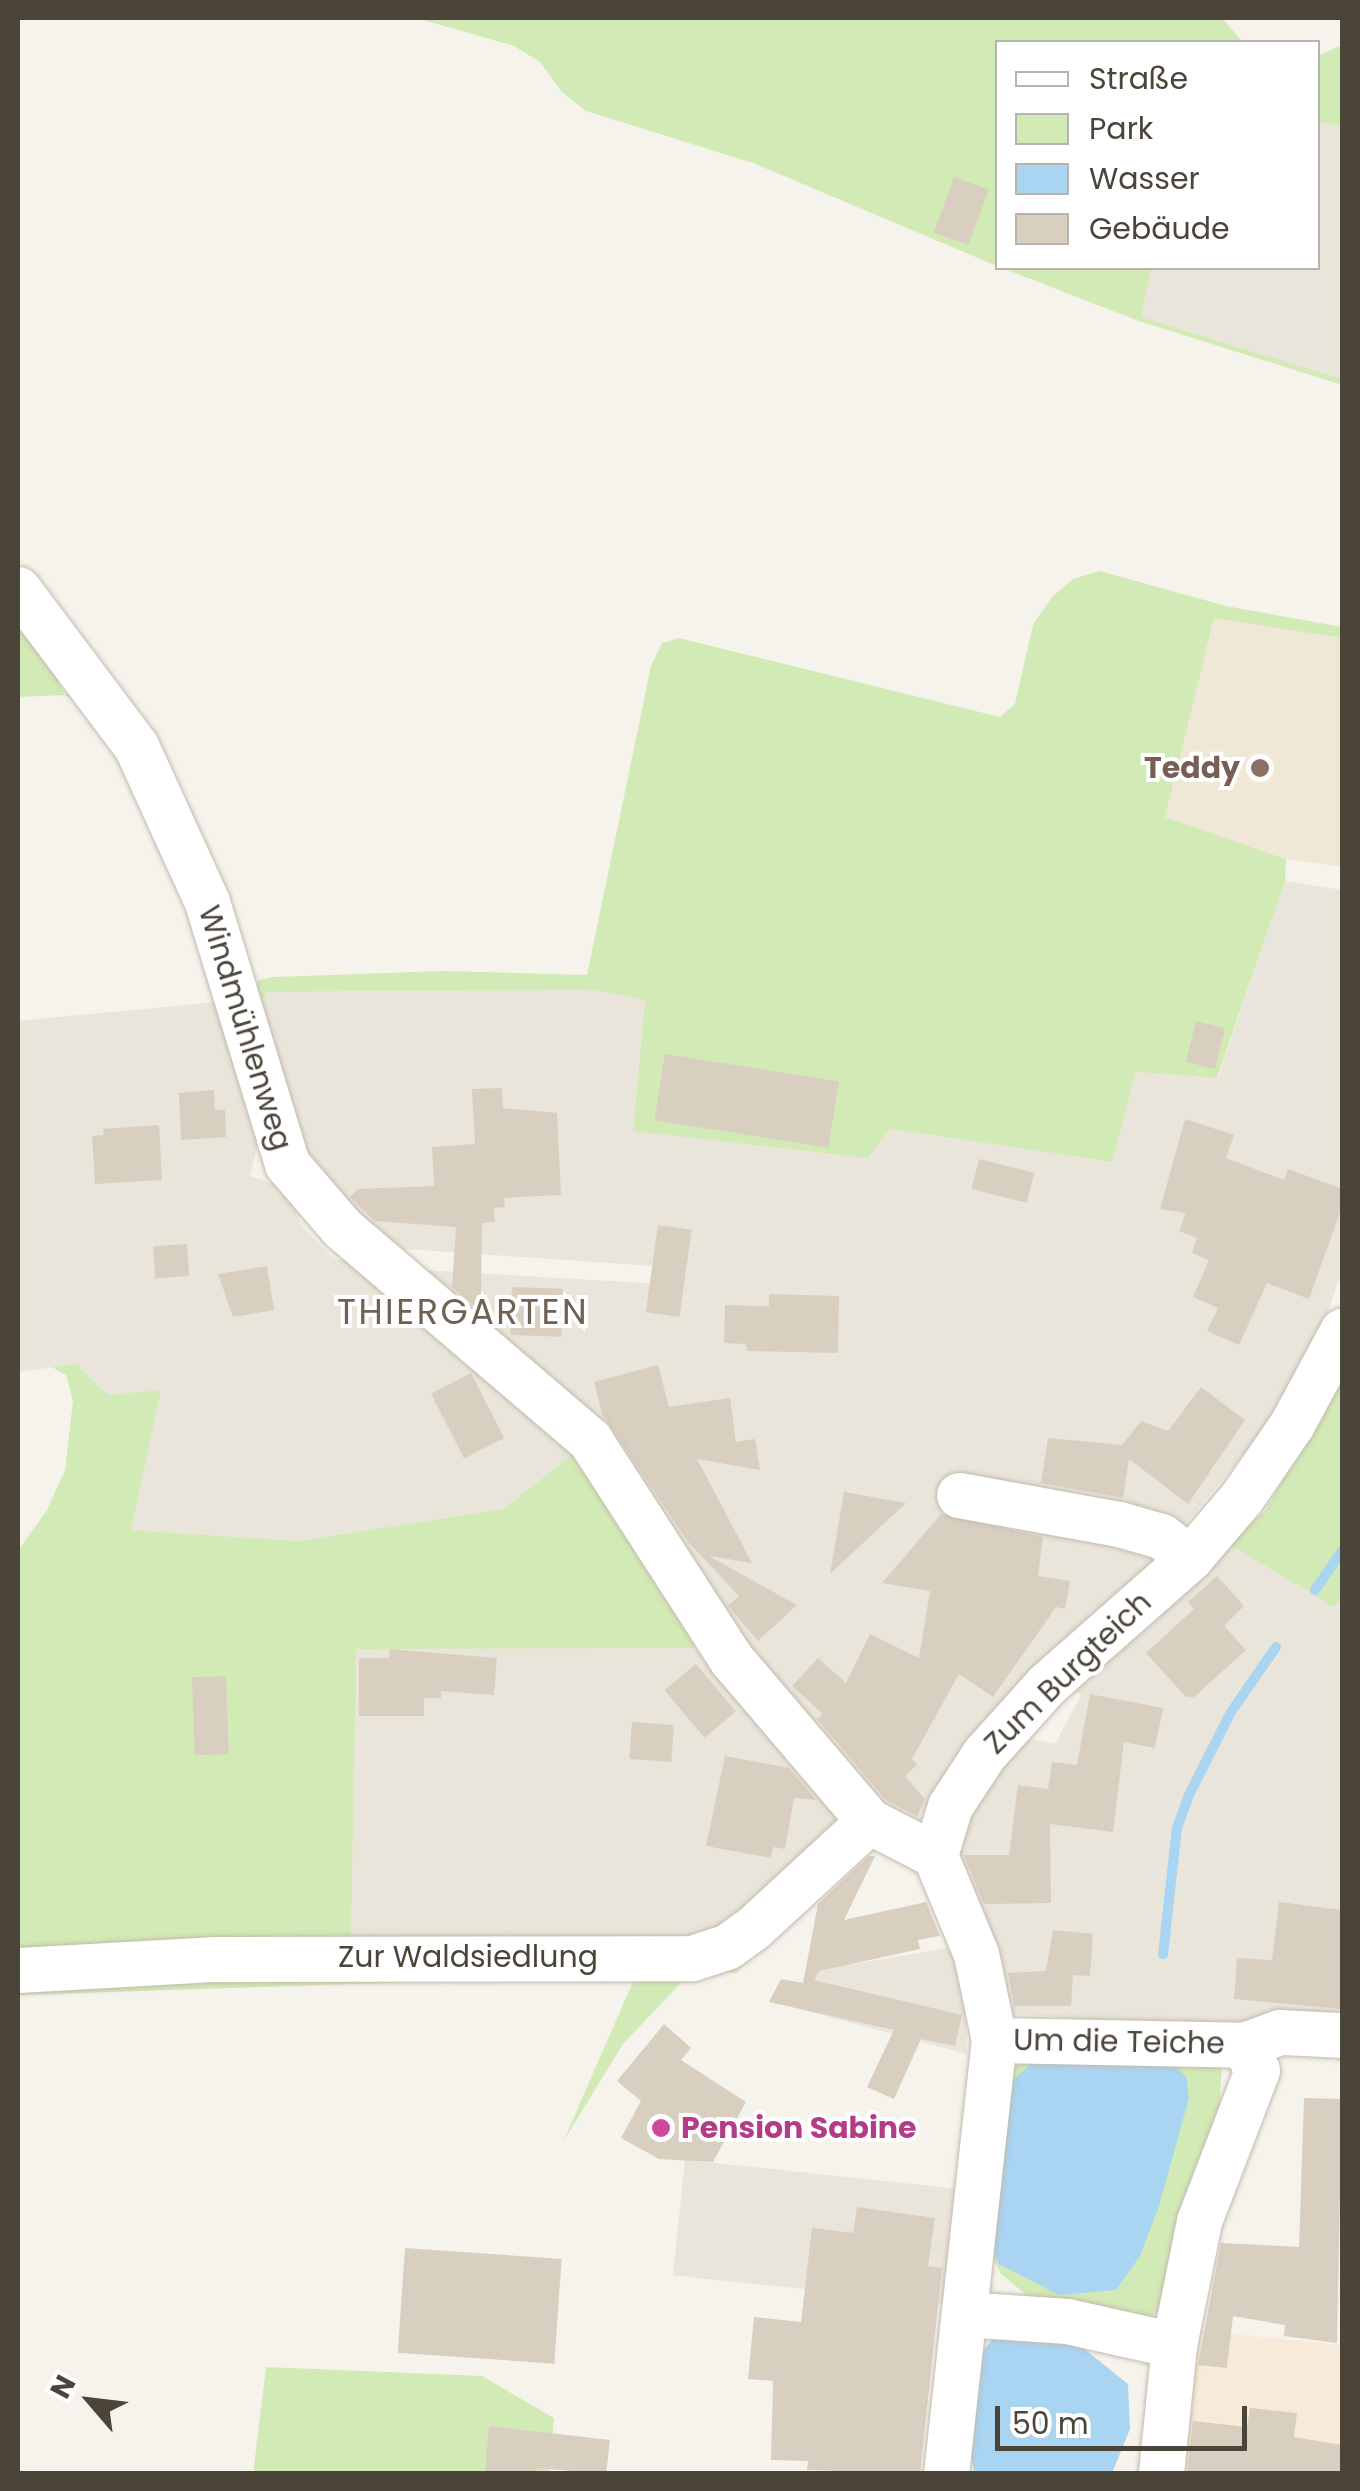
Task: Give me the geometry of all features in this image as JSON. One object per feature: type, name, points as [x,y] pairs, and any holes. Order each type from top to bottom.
[{"type":"street","name":"Windmühlenweg","points":[[18,589],[136,746],[207,902],[287,1164],[354,1240],[590,1440],[732,1660],[870,1821],[935,1855]]},
{"type":"street","name":"Zum Burgteich","points":[[935,1855],[950,1806],[984,1754],[1047,1684],[1190,1558],[1292,1424],[1342,1331]]},
{"type":"street","points":[[959,1494],[1119,1524],[1161,1536],[1190,1558]]},
{"type":"street","name":"Zur Waldsiedlung","points":[[18,1970],[213,1958],[692,1958],[728,1946],[753,1928],[870,1821]]},
{"type":"street","points":[[935,1855],[976,1954],[994,2040],[946,2474]]},
{"type":"street","name":"Um die Teiche","points":[[994,2040],[1244,2045],[1280,2032],[1342,2035]]},
{"type":"street","name":"Um die Teiche","points":[[1161,2474],[1174,2344],[1200,2221],[1257,2070],[1244,2045]]},
{"type":"street","points":[[964,2314],[1067,2321],[1174,2344]]},
{"type":"shaded area","points":[[1320,122],[1342,127],[1342,379],[1140,317],[1151,270],[1320,270]]},
{"type":"shaded area","name":"Teddy","points":[[1214,617],[1342,638],[1342,867],[1286,859],[1164,817]]},
{"type":"shaded area","points":[[1285,881],[1342,890],[1342,1270],[1328,1312],[1304,1368],[1262,1432],[1161,1553],[905,1832],[423,1270],[679,1285],[682,1268],[390,1248],[293,1158],[251,1020],[267,992],[596,990],[645,999],[633,1130],[890,1129],[1111,1162],[1136,1072],[1218,1078]]},
{"type":"shaded area","points":[[216,1002],[258,1143],[250,1176],[286,1188],[302,1227],[333,1258],[347,1261],[573,1454],[503,1509],[299,1541],[131,1530],[108,1395],[77,1364],[18,1372],[18,1021]]},
{"type":"shaded area","points":[[1227,1543],[1333,1606],[1342,1596],[1342,2023],[1079,2030],[1073,2018],[1002,2013],[960,1897],[958,1816],[1016,1736],[1055,1744],[1081,1695],[1068,1685]]},
{"type":"shaded area","points":[[695,1648],[851,1821],[754,1920],[689,1947],[351,1944],[355,1649]]},
{"type":"shaded area","points":[[954,1947],[964,1989],[967,2054],[800,2009],[812,1955],[853,1964]]},
{"type":"shaded area","points":[[685,2160],[957,2189],[945,2304],[673,2275]]},
{"type":"shaded area","points":[[1194,2330],[1342,2345],[1342,2473],[1179,2474]]},
{"type":"green space","points":[[416,18],[1222,18],[1241,40],[995,40],[995,265],[753,163],[586,111],[562,92],[540,62],[514,46]]},
{"type":"green space","points":[[1342,45],[1342,127],[1320,122],[1320,55]]},
{"type":"green space","points":[[1007,270],[1151,270],[1141,317],[1342,379],[1342,385],[1139,321]]},
{"type":"green space","points":[[1100,571],[1226,606],[1342,627],[1342,638],[1214,618],[1165,817],[1286,859],[1285,881],[1217,1078],[1136,1072],[1112,1162],[890,1129],[868,1158],[633,1131],[645,1000],[596,990],[267,992],[251,1020],[249,1000],[259,980],[274,977],[443,971],[587,975],[651,666],[662,643],[679,638],[1000,717],[1015,704],[1033,625],[1052,597],[1073,579]]},
{"type":"green space","points":[[18,625],[36,633],[64,694],[87,694],[101,708],[162,812],[231,1019],[233,1059],[161,825],[92,708],[64,695],[18,697]]},
{"type":"green space","points":[[77,1364],[108,1395],[161,1390],[131,1530],[299,1541],[503,1509],[573,1454],[661,1584],[695,1648],[356,1649],[351,1944],[18,1957],[18,1551],[47,1510],[65,1470],[73,1401],[66,1375],[52,1367]]},
{"type":"green space","points":[[1336,1386],[1342,1389],[1342,1596],[1334,1607],[1227,1543],[1265,1511]]},
{"type":"green space","points":[[851,1845],[736,1973],[694,1969],[623,2044],[563,2142],[636,1975],[18,1995],[18,1981],[697,1963]]},
{"type":"green space","points":[[1034,2052],[1168,2164],[1189,2098],[1163,2056],[1222,2065],[1219,2115],[1159,2310],[1143,2323],[1046,2311],[1001,2274],[990,2253],[1010,2068]]},
{"type":"green space","points":[[266,2367],[482,2376],[554,2418],[549,2473],[253,2474]]},
{"type":"water","points":[[1041,2055],[1163,2056],[1186,2076],[1189,2098],[1159,2206],[1140,2256],[1116,2290],[1059,2295],[999,2264],[988,2237],[996,2112],[1013,2080]]},
{"type":"water","points":[[1023,2334],[1083,2348],[1128,2384],[1130,2429],[1112,2473],[975,2474],[970,2451],[979,2356],[996,2335]]},
{"type":"building","points":[[954,177],[989,190],[969,245],[934,232]]},
{"type":"building","points":[[1196,1021],[1225,1028],[1215,1069],[1186,1062]]},
{"type":"building","points":[[665,1054],[839,1082],[828,1148],[655,1120]]},
{"type":"building","points":[[502,1088],[503,1108],[557,1113],[561,1195],[504,1198],[505,1207],[494,1208],[495,1222],[482,1223],[481,1306],[473,1305],[452,1287],[456,1227],[375,1221],[350,1197],[358,1189],[434,1186],[432,1147],[475,1144],[472,1089]]},
{"type":"building","points":[[214,1090],[215,1110],[225,1110],[226,1137],[181,1140],[179,1093]]},
{"type":"building","points":[[1185,1119],[1234,1135],[1226,1158],[1284,1180],[1288,1169],[1342,1189],[1342,1207],[1309,1299],[1267,1283],[1239,1345],[1207,1331],[1218,1308],[1193,1297],[1209,1260],[1192,1253],[1197,1238],[1179,1231],[1186,1213],[1160,1209]]},
{"type":"building","points":[[159,1125],[162,1180],[95,1184],[92,1136],[104,1135],[103,1129]]},
{"type":"building","points":[[979,1159],[1034,1173],[1027,1203],[972,1189]]},
{"type":"building","points":[[658,1225],[692,1230],[679,1317],[646,1312]]},
{"type":"building","points":[[187,1244],[189,1276],[155,1278],[153,1246]]},
{"type":"building","points":[[267,1266],[274,1310],[233,1317],[218,1274]]},
{"type":"building","points":[[512,1287],[563,1289],[561,1337],[510,1335]]},
{"type":"building","points":[[769,1294],[839,1296],[838,1353],[747,1351],[746,1344],[724,1343],[725,1305],[769,1306]]},
{"type":"building","points":[[658,1365],[669,1407],[730,1398],[736,1442],[755,1439],[760,1470],[697,1459],[752,1563],[709,1556],[797,1605],[758,1641],[728,1606],[739,1596],[689,1543],[602,1414],[594,1382]]},
{"type":"building","points":[[471,1373],[504,1438],[464,1458],[431,1393]]},
{"type":"building","points":[[1201,1387],[1245,1420],[1188,1504],[1129,1459],[1123,1498],[1041,1483],[1048,1438],[1122,1445],[1141,1421],[1168,1431]]},
{"type":"building","points":[[844,1492],[906,1503],[830,1574]]},
{"type":"building","points":[[941,1514],[1043,1537],[1038,1576],[1070,1581],[1065,1609],[1056,1607],[993,1697],[959,1674],[912,1759],[917,1765],[905,1776],[925,1799],[917,1816],[886,1800],[817,1719],[823,1714],[792,1686],[818,1658],[846,1683],[870,1634],[919,1658],[930,1591],[882,1583]]},
{"type":"building","points":[[1217,1576],[1244,1606],[1224,1626],[1246,1650],[1194,1697],[1186,1697],[1146,1653],[1194,1609],[1188,1602]]},
{"type":"building","points":[[390,1649],[497,1658],[494,1695],[441,1691],[441,1698],[424,1698],[424,1716],[359,1716],[359,1658],[389,1658]]},
{"type":"building","points":[[696,1664],[736,1711],[704,1738],[665,1690]]},
{"type":"building","points":[[226,1676],[229,1754],[195,1755],[192,1677]]},
{"type":"building","points":[[1090,1694],[1163,1708],[1155,1748],[1124,1742],[1113,1832],[1050,1824],[1051,1903],[984,1904],[964,1855],[1009,1855],[1018,1785],[1048,1789],[1052,1762],[1077,1765]]},
{"type":"building","points":[[632,1722],[674,1725],[671,1762],[629,1759]]},
{"type":"building","points":[[725,1756],[789,1768],[816,1800],[794,1798],[785,1849],[773,1847],[771,1858],[706,1846]]},
{"type":"building","points":[[869,1856],[875,1856],[844,1920],[926,1902],[940,1936],[918,1940],[920,1949],[819,1971],[814,1980],[962,2015],[955,2046],[921,2039],[894,2099],[867,2087],[894,2030],[769,2002],[781,1979],[803,1983],[818,1904]]},
{"type":"building","points":[[1279,1902],[1342,1910],[1342,2009],[1234,1999],[1237,1958],[1272,1960]]},
{"type":"building","points":[[1053,1930],[1093,1934],[1090,1976],[1073,1975],[1071,2006],[1014,2006],[1008,1973],[1046,1971]]},
{"type":"building","points":[[664,2024],[691,2048],[681,2060],[746,2102],[713,2162],[659,2159],[621,2138],[641,2101],[617,2081]]},
{"type":"building","points":[[1304,2098],[1342,2099],[1337,2343],[1284,2336],[1285,2325],[1233,2316],[1227,2368],[1198,2365],[1221,2243],[1299,2247]]},
{"type":"building","points":[[857,2207],[935,2218],[928,2266],[942,2268],[920,2474],[807,2470],[808,2461],[771,2460],[773,2381],[748,2379],[754,2317],[801,2322],[812,2228],[853,2233]]},
{"type":"building","points":[[405,2248],[562,2259],[554,2364],[398,2353]]},
{"type":"building","points":[[1250,2408],[1297,2413],[1294,2437],[1342,2445],[1342,2474],[1187,2474],[1193,2421],[1247,2427]]},
{"type":"building","points":[[489,2426],[610,2440],[606,2474],[537,2468],[536,2474],[485,2474]]},
{"type":"waterway","points":[[1315,1590],[1342,1551]]},
{"type":"waterway","points":[[1163,1954],[1177,1828],[1188,1797],[1231,1712],[1276,1647]]},
{"type":"place","name":"Teddy","points":[[1260,768]]},
{"type":"place","name":"Pension Sabine","points":[[661,2128]]},
{"type":"district","name":"THIERGARTEN","points":[[463,1312]]}]
